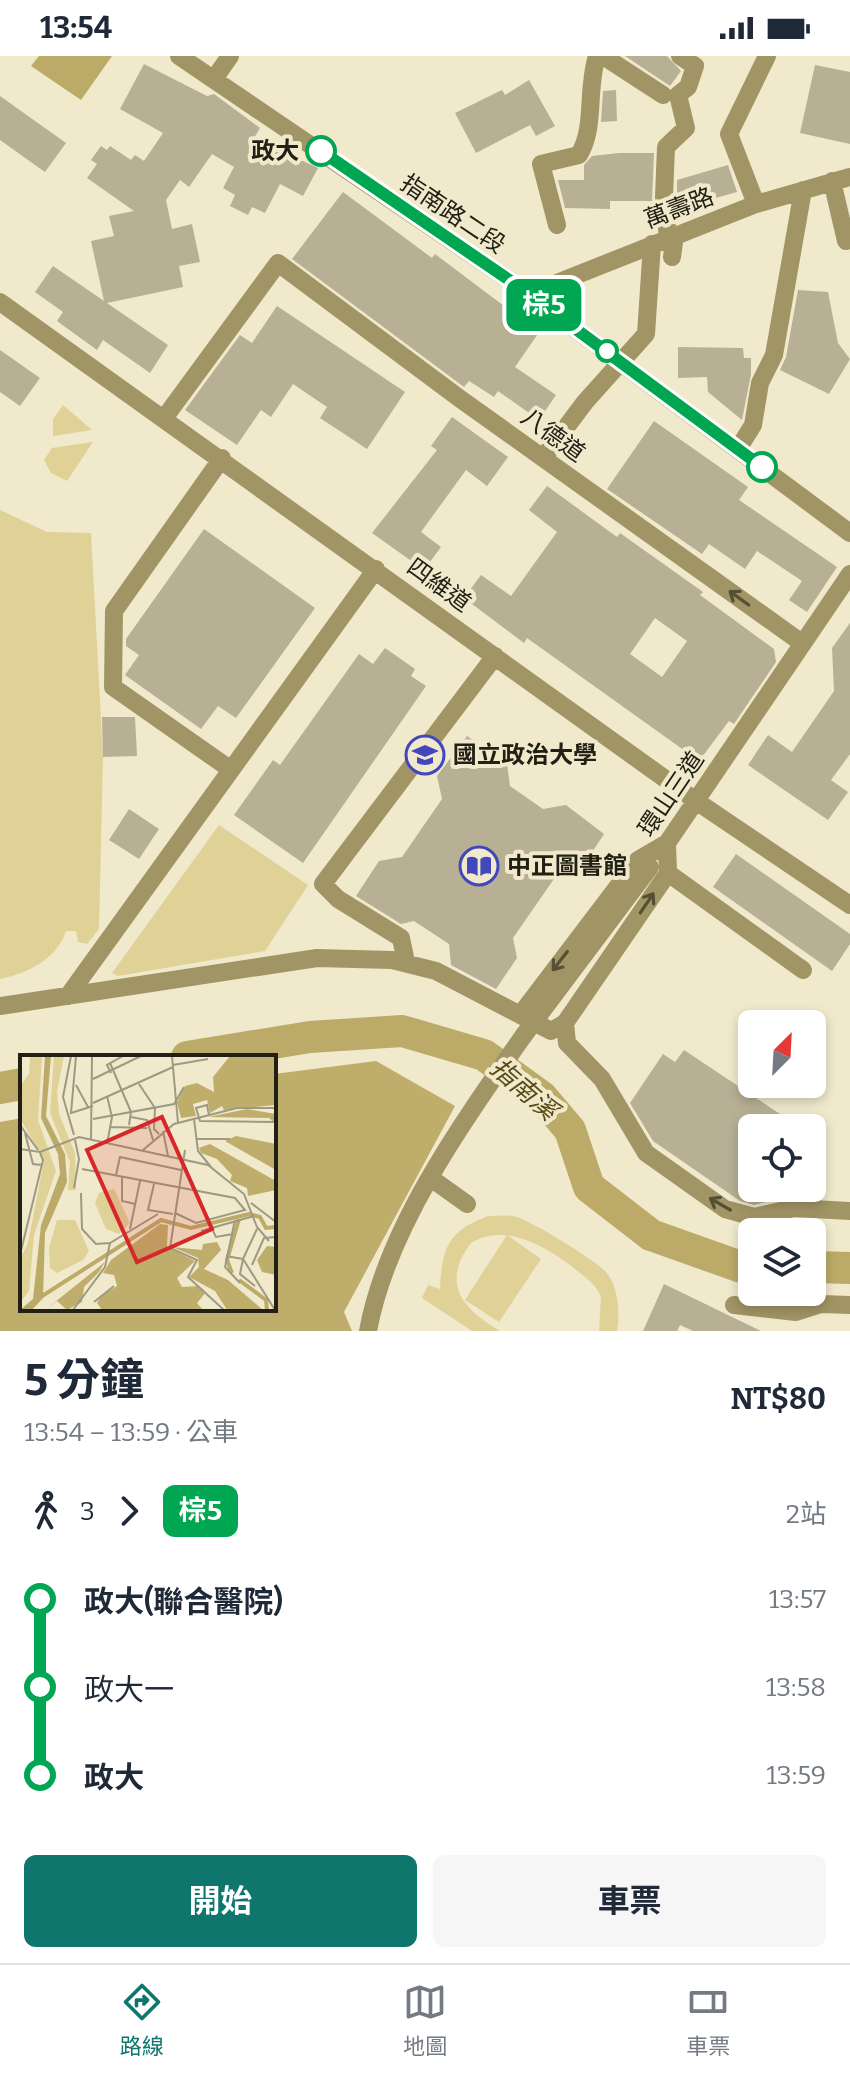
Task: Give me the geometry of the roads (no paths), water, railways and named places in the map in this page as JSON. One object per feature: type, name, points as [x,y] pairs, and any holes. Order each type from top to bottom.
[{"type":"street","name":"指南路二段","points":[[179,56],[529,294],[850,533]]},
{"type":"street","points":[[214,79],[230,56]]},
{"type":"street","points":[[557,225],[541,164],[579,155],[587,142],[590,79],[597,56]]},
{"type":"street","points":[[603,56],[663,95]]},
{"type":"street","points":[[543,458],[646,334],[665,239],[666,147],[686,128],[678,95],[688,87],[695,66],[680,56]]},
{"type":"street","points":[[756,204],[729,134],[767,56]]},
{"type":"street","points":[[841,179],[846,241]]},
{"type":"street","name":"萬壽路","points":[[529,294],[756,204],[841,179]]},
{"type":"street","points":[[738,449],[753,425],[760,383],[774,355],[803,190]]},
{"type":"street","points":[[665,239],[672,257]]},
{"type":"street","name":"八德道","points":[[165,417],[278,263],[802,643]]},
{"type":"street","name":"四維道","points":[[0,302],[165,417],[696,801],[850,905]]},
{"type":"street","points":[[222,458],[114,611],[113,687],[230,769]]},
{"type":"street","points":[[68,996],[376,569]]},
{"type":"street","name":"環山三道","points":[[432,1179],[442,1156],[524,1035],[659,870],[667,843],[850,574]]},
{"type":"street","points":[[406,962],[401,938],[338,899],[323,884],[495,656]]},
{"type":"street","points":[[521,1014],[638,860],[667,843]]},
{"type":"street","points":[[558,1027],[659,870],[803,970]]},
{"type":"street","points":[[0,1006],[317,958],[406,962],[436,971],[521,1014],[558,1027],[567,1043],[602,1079],[646,1153],[725,1209],[754,1217],[794,1208],[850,1211]]},
{"type":"street","points":[[368,1331],[375,1293],[432,1179],[467,1204]]},
{"type":"street","points":[[734,1305],[796,1312],[821,1304],[849,1305]]},
{"type":"waterway","name":"指南溪","points":[[199,1055],[310,1037],[402,1031],[484,1055],[542,1097],[570,1130],[589,1187],[651,1235],[738,1266]]},
{"type":"waterway","name":"指南溪","points":[[0,1088],[20,1084]]},
{"type":"waterway","name":"指南溪","points":[[826,1267],[850,1268]]},
{"type":"place","name":"政大","points":[[321,151]]},
{"type":"place","name":"國立政治大學","points":[[425,755]]},
{"type":"place","name":"中正圖書館","points":[[479,866]]}]
